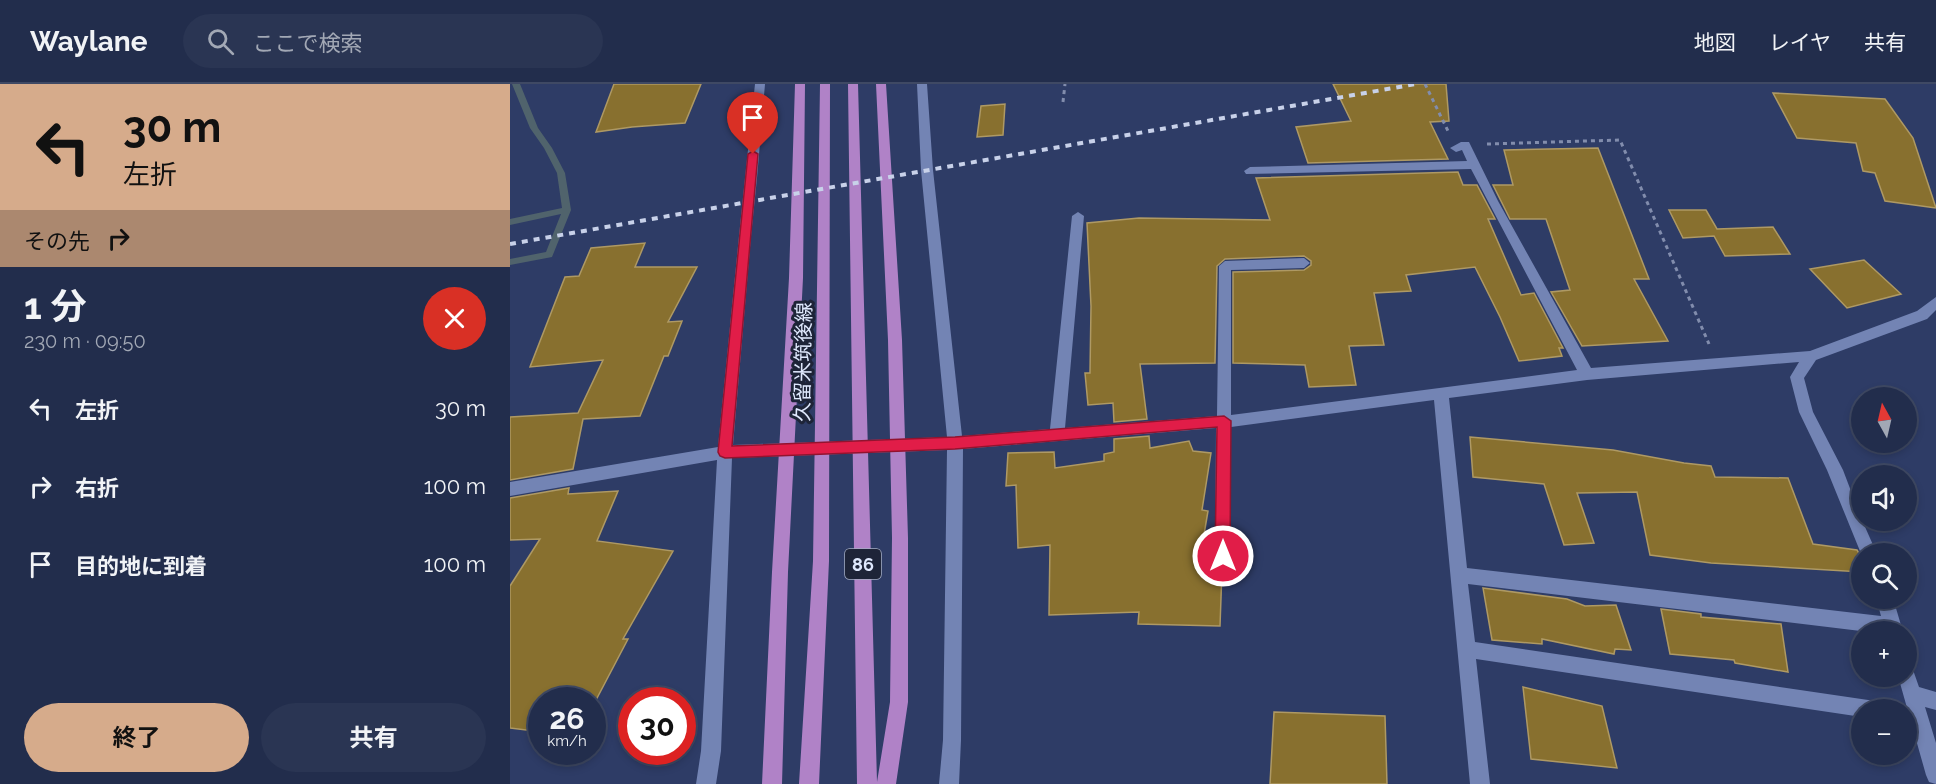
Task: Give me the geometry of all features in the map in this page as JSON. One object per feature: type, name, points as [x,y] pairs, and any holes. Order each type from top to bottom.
[{"type":"main road","points":[[772,784],[780,572],[796,278],[800,84]]},
{"type":"main road","name":"久留米筑後線","points":[[809,784],[821,561],[825,84]]},
{"type":"main road","name":"86","points":[[853,84],[867,784]]},
{"type":"main road","name":"86","points":[[881,84],[895,340],[900,538],[899,702],[886,784]]},
{"type":"street","points":[[706,784],[711,751],[725,452],[760,84]]},
{"type":"street","points":[[922,84],[927,170],[955,443],[952,741],[949,784]]},
{"type":"street","points":[[1461,146],[1475,165],[1587,374]]},
{"type":"street","points":[[1250,171],[1475,165]]},
{"type":"street","points":[[1057,435],[1078,216]]},
{"type":"street","points":[[1223,556],[1225,266],[1304,263]]},
{"type":"street","points":[[510,489],[725,452],[955,443],[1224,421],[1587,374],[1810,356],[1922,315],[1936,302]]},
{"type":"street","points":[[1810,356],[1797,377],[1806,412],[1835,470],[1865,543]]},
{"type":"street","points":[[1441,394],[1480,784]]},
{"type":"street","points":[[1459,575],[1851,624]]},
{"type":"street","points":[[1466,649],[1851,706]]},
{"type":"street","points":[[1910,687],[1913,699]]},
{"type":"street","points":[[1913,695],[1936,701]]},
{"type":"street","points":[[1917,725],[1936,775]]},
{"type":"path","points":[[1064,102],[1065,84]]},
{"type":"path","points":[[1425,84],[1461,146],[1620,140],[1718,363]]},
{"type":"building","points":[[614,84],[701,84],[685,123],[596,132]]},
{"type":"building","points":[[1333,84],[1446,84],[1449,121],[1430,122],[1448,159],[1308,163],[1296,127],[1351,121]]},
{"type":"building","points":[[1773,93],[1885,99],[1913,138],[1936,208],[1885,201],[1875,173],[1863,171],[1856,143],[1797,138]]},
{"type":"building","points":[[1005,104],[1003,135],[977,137],[981,106]]},
{"type":"building","points":[[1598,148],[1649,279],[1634,279],[1668,341],[1582,346],[1551,292],[1570,290],[1546,219],[1510,219],[1493,185],[1513,185],[1504,150]]},
{"type":"building","points":[[1458,172],[1463,185],[1477,185],[1495,219],[1488,219],[1521,295],[1534,293],[1563,348],[1559,348],[1562,356],[1519,361],[1475,267],[1406,275],[1411,291],[1374,293],[1384,345],[1349,346],[1356,385],[1309,387],[1305,365],[1233,363],[1233,272],[1304,270],[1311,265],[1311,261],[1304,256],[1225,259],[1217,266],[1215,363],[1140,364],[1147,419],[1114,422],[1113,403],[1088,405],[1085,373],[1090,373],[1091,306],[1087,223],[1139,218],[1270,220],[1256,178]]},
{"type":"building","points":[[1669,210],[1706,210],[1717,229],[1773,227],[1790,254],[1725,256],[1714,236],[1683,238]]},
{"type":"building","points":[[645,243],[635,267],[697,267],[668,322],[682,321],[668,356],[664,356],[640,416],[583,419],[573,469],[510,480],[510,417],[578,413],[603,360],[530,367],[565,277],[579,276],[591,248]]},
{"type":"building","points":[[1864,260],[1901,294],[1847,308],[1810,269]]},
{"type":"building","points":[[1149,436],[1150,448],[1189,441],[1193,451],[1211,453],[1202,510],[1208,511],[1198,570],[1222,570],[1220,626],[1138,624],[1139,612],[1049,615],[1050,545],[1018,548],[1016,485],[1006,486],[1008,453],[1054,452],[1055,468],[1104,461],[1104,454],[1114,452],[1114,439]]},
{"type":"building","points":[[1470,437],[1613,450],[1711,466],[1715,477],[1788,478],[1813,544],[1851,549],[1851,571],[1711,563],[1650,555],[1637,492],[1577,493],[1594,543],[1564,545],[1544,484],[1473,477]]},
{"type":"building","points":[[569,488],[568,494],[618,491],[597,541],[673,551],[623,639],[628,639],[603,687],[528,687],[528,730],[510,728],[510,586],[540,539],[510,540],[510,498]]},
{"type":"building","points":[[1483,588],[1567,599],[1585,606],[1616,605],[1631,650],[1615,649],[1614,654],[1542,639],[1542,644],[1492,640]]},
{"type":"building","points":[[1661,609],[1701,614],[1701,617],[1781,624],[1788,672],[1735,663],[1734,660],[1670,654]]},
{"type":"building","points":[[1523,687],[1602,706],[1617,768],[1531,759]]},
{"type":"building","points":[[1274,712],[1385,716],[1387,784],[1270,784]]},
{"type":"waterway","points":[[516,84],[534,128],[561,173],[567,210]]},
{"type":"waterway","points":[[510,222],[567,210]]},
{"type":"waterway","points":[[510,262],[549,255],[567,210]]},
{"type":"railway","points":[[510,244],[1416,84]]},
{"type":"route","points":[[753,154],[725,452],[955,443],[1224,421],[1223,556]]}]
